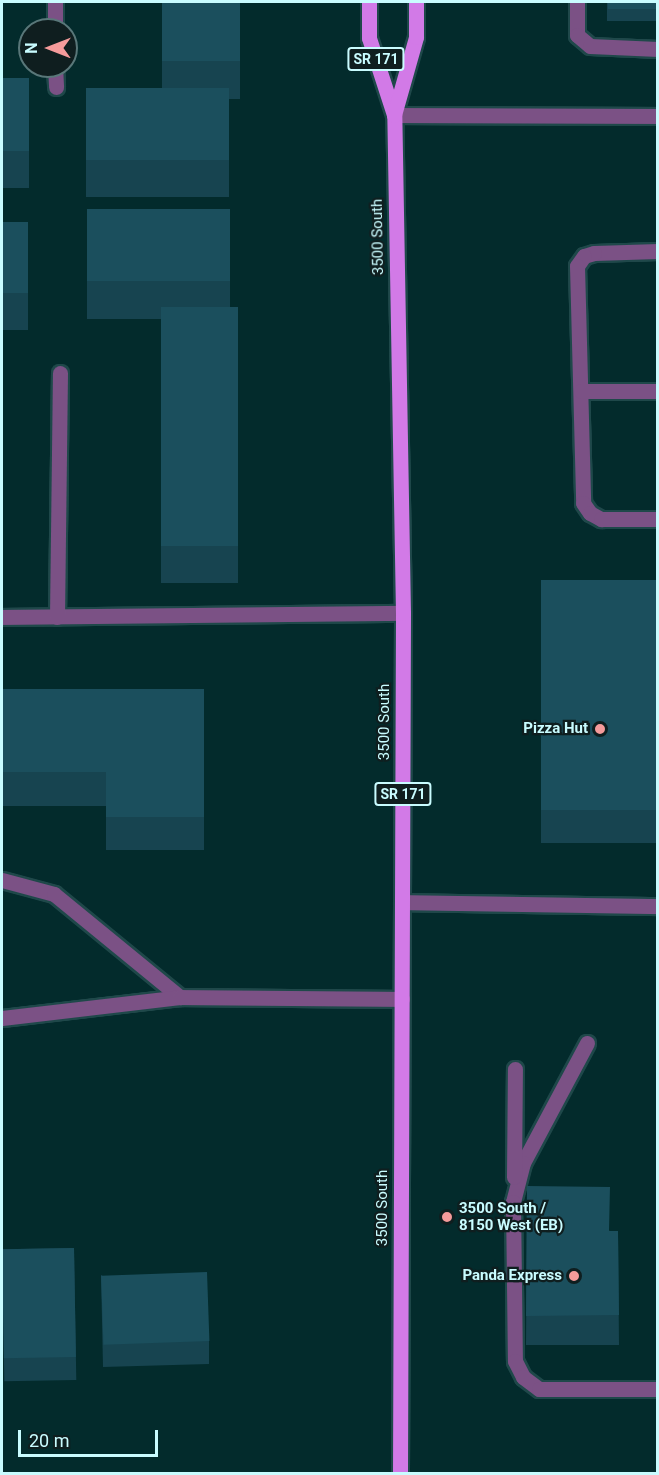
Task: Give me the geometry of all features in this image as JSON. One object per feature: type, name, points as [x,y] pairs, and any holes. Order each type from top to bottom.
[{"type":"main road","name":"3500 South","points":[[369,2],[369,38],[394,115]]},
{"type":"main road","name":"3500 South","points":[[400,1473],[403,613],[394,115],[416,37],[416,2]]},
{"type":"lane","points":[[55,2],[55,18]]},
{"type":"lane","points":[[578,2],[578,35],[590,46],[657,49]]},
{"type":"lane","points":[[56,78],[56,87]]},
{"type":"lane","points":[[394,115],[657,116]]},
{"type":"lane","points":[[657,251],[594,253],[584,256],[578,266],[583,503],[590,513],[601,519],[657,519]]},
{"type":"lane","points":[[57,617],[60,373]]},
{"type":"lane","points":[[580,391],[657,391]]},
{"type":"lane","points":[[2,617],[403,613]]},
{"type":"lane","points":[[2,880],[54,894],[180,998]]},
{"type":"lane","points":[[402,902],[657,906]]},
{"type":"lane","points":[[2,1018],[180,998],[402,999]]},
{"type":"lane","points":[[513,1202],[523,1163],[588,1043]]},
{"type":"lane","points":[[515,1069],[513,1202],[515,1361],[523,1377],[539,1389],[657,1389]]},
{"type":"building","points":[[162,2],[240,2],[240,61],[162,61]]},
{"type":"building","points":[[608,2],[657,2],[657,9],[608,9]]},
{"type":"building","points":[[2,78],[29,78],[29,151],[2,151]]},
{"type":"building","points":[[86,88],[229,88],[229,160],[86,160]]},
{"type":"building","points":[[87,209],[230,209],[230,281],[87,281]]},
{"type":"building","points":[[2,222],[28,222],[28,293],[2,293]]},
{"type":"building","points":[[161,307],[238,307],[238,546],[161,546]]},
{"type":"building","name":"Pizza Hut","points":[[541,580],[657,580],[657,810],[541,810]]},
{"type":"building","points":[[2,689],[204,689],[204,817],[106,817],[106,772],[2,772]]},
{"type":"building","name":"Panda Express","points":[[527,1186],[610,1187],[609,1231],[618,1231],[619,1315],[526,1316]]},
{"type":"building","points":[[74,1248],[76,1357],[4,1358],[2,1249]]},
{"type":"building","points":[[207,1272],[209,1341],[103,1345],[101,1276]]},
{"type":"place","name":"Pizza Hut","points":[[600,729]]},
{"type":"place","name":"3500 South / 8150 West (EB)","points":[[447,1217]]},
{"type":"place","name":"Panda Express","points":[[574,1276]]}]
